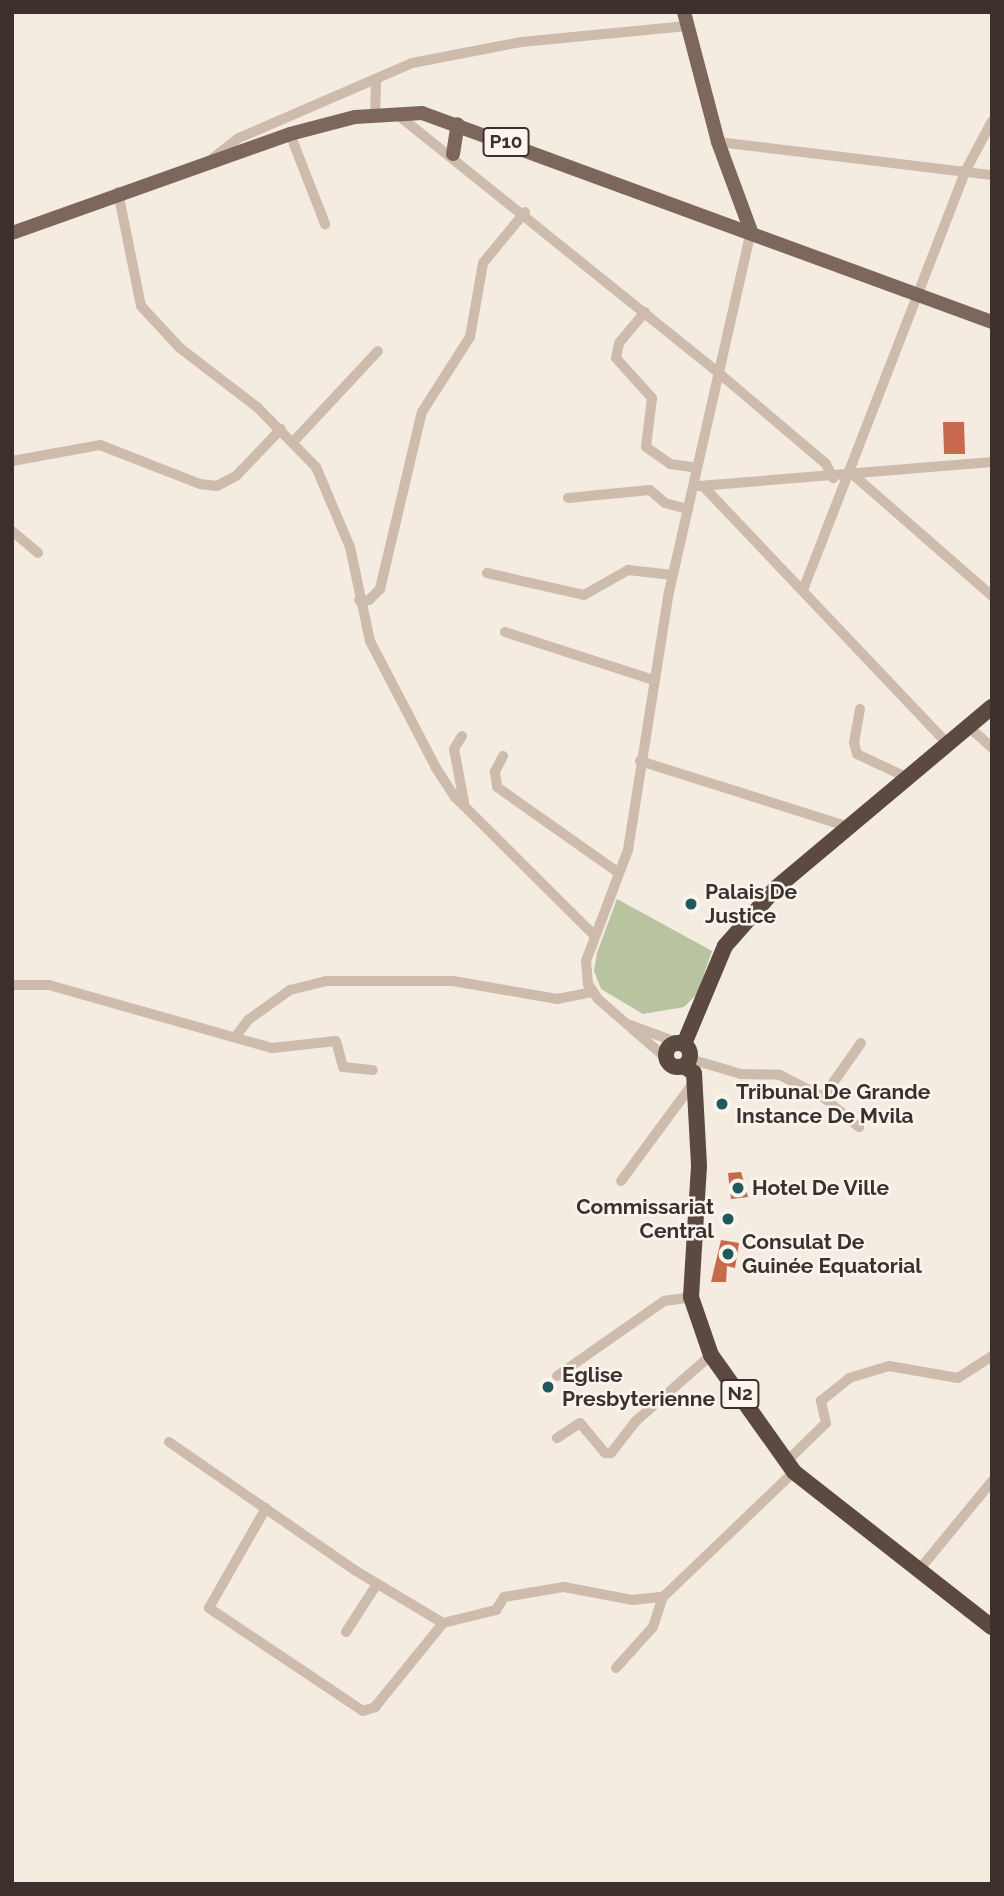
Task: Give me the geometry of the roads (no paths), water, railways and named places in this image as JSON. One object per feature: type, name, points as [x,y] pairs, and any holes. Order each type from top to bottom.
[{"type":"highway","points":[[687,1063],[667,1059],[667,1049],[682,1043],[725,946],[794,870],[992,707]]},
{"type":"highway","name":"N2","points":[[682,1043],[687,1063],[694,1073],[699,1167],[691,1297],[711,1356],[790,1467],[992,1627]]},
{"type":"main road","points":[[686,19],[718,142],[751,231]]},
{"type":"main road","name":"P10","points":[[12,233],[118,192],[290,134],[376,114],[422,113],[751,231],[992,322]]},
{"type":"main road","points":[[453,154],[458,124]]},
{"type":"street","points":[[211,159],[239,138],[412,63],[521,42],[686,19]]},
{"type":"street","points":[[376,79],[376,114]]},
{"type":"street","points":[[398,115],[453,154],[720,374],[826,464],[833,478]]},
{"type":"street","points":[[803,590],[966,170],[992,121]]},
{"type":"street","points":[[290,134],[325,224]]},
{"type":"street","points":[[718,142],[817,157],[966,170],[992,175]]},
{"type":"street","points":[[118,192],[141,306],[180,348],[295,441],[316,467],[346,537],[370,641],[401,711],[471,813],[593,934]]},
{"type":"street","points":[[359,600],[369,600],[380,589],[422,412],[470,337],[482,263],[525,212]]},
{"type":"street","points":[[667,1059],[592,992],[586,972],[593,934],[628,850],[640,761],[673,575],[688,509],[698,486],[697,468],[751,231]]},
{"type":"street","points":[[645,312],[619,344],[616,358],[652,398],[646,447],[670,464],[697,468]]},
{"type":"street","points":[[295,441],[378,351]]},
{"type":"street","points":[[12,461],[100,445],[217,486],[236,476],[281,429]]},
{"type":"street","points":[[698,486],[833,478],[850,472],[992,462]]},
{"type":"street","points":[[850,472],[992,596]]},
{"type":"street","points":[[698,486],[803,590],[949,745]]},
{"type":"street","points":[[568,498],[650,490],[665,503],[688,509]]},
{"type":"street","points":[[12,531],[38,553]]},
{"type":"street","points":[[487,573],[584,595],[628,570],[673,575]]},
{"type":"street","points":[[505,632],[654,680]]},
{"type":"street","points":[[860,709],[854,741],[857,754],[908,778]]},
{"type":"street","points":[[969,727],[992,748]]},
{"type":"street","points":[[461,736],[454,749],[457,776],[471,813]]},
{"type":"street","points":[[503,756],[495,772],[497,787],[619,873]]},
{"type":"street","points":[[640,761],[846,826]]},
{"type":"street","points":[[236,1036],[248,1020],[290,990],[326,981],[453,981],[557,999],[592,992]]},
{"type":"street","points":[[12,985],[49,985],[202,1031],[236,1036],[272,1048],[336,1041],[343,1066],[373,1070]]},
{"type":"street","points":[[630,1026],[682,1043]]},
{"type":"street","points":[[823,1097],[861,1043]]},
{"type":"street","points":[[687,1063],[741,1074],[780,1075],[823,1097],[859,1127]]},
{"type":"street","points":[[621,1181],[694,1082]]},
{"type":"street","points":[[557,1376],[664,1301],[691,1297]]},
{"type":"street","points":[[557,1438],[580,1423],[605,1453],[611,1453],[636,1421],[711,1356]]},
{"type":"street","points":[[616,1668],[653,1627],[663,1597],[790,1467],[825,1423],[821,1401],[849,1378],[889,1366],[958,1378],[992,1356]]},
{"type":"street","points":[[169,1442],[377,1584],[443,1623],[478,1618],[496,1610],[503,1597],[536,1587],[632,1600],[663,1597]]},
{"type":"street","points":[[919,1570],[992,1481]]},
{"type":"street","points":[[266,1508],[209,1608],[356,1709],[375,1707],[443,1623]]},
{"type":"street","points":[[346,1632],[377,1584]]},
{"type":"place","name":"Palais De Justice","points":[[691,904]]},
{"type":"place","name":"Tribunal De Grande Instance De Mvila","points":[[722,1104]]},
{"type":"place","name":"Hotel De Ville","points":[[738,1188]]},
{"type":"place","name":"Commissariat Central","points":[[728,1219]]},
{"type":"place","name":"Consulat De Guinée Equatorial","points":[[728,1254]]},
{"type":"place","name":"Eglise Presbyterienne","points":[[548,1387]]}]
